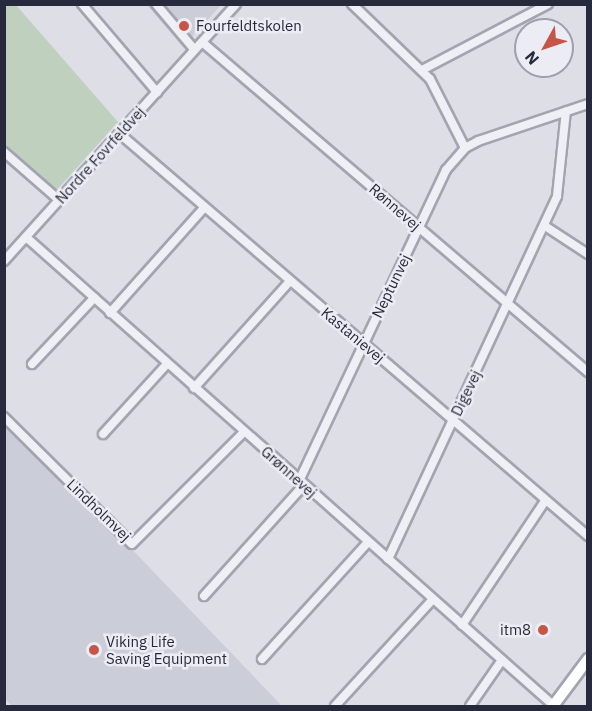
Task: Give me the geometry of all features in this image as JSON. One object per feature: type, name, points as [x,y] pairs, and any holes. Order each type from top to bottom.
[{"type":"main road","points":[[554,706],[588,659]]},
{"type":"street","points":[[82,4],[157,92]]},
{"type":"street","points":[[156,4],[194,49]]},
{"type":"street","name":"Nordre Fovrfeldvej","points":[[4,261],[236,4]]},
{"type":"street","points":[[352,4],[422,70],[465,148]]},
{"type":"street","points":[[422,70],[548,4]]},
{"type":"street","name":"Rønnevej","points":[[202,42],[588,372]]},
{"type":"street","name":"Neptunvej","points":[[204,596],[302,483],[363,344],[446,170],[465,148],[588,104]]},
{"type":"street","name":"Digevej","points":[[388,559],[557,196],[566,111]]},
{"type":"street","name":"Kastanievej","points":[[120,134],[588,536]]},
{"type":"street","points":[[4,152],[59,200]]},
{"type":"street","points":[[110,313],[204,208]]},
{"type":"street","points":[[545,226],[588,254]]},
{"type":"street","name":"Grønnevej","points":[[26,237],[554,706]]},
{"type":"street","points":[[194,388],[290,281]]},
{"type":"street","points":[[32,364],[94,298]]},
{"type":"street","points":[[103,434],[167,364]]},
{"type":"street","name":"Lindholmvej","points":[[4,417],[132,544],[244,432]]},
{"type":"street","points":[[462,625],[545,501]]},
{"type":"street","points":[[262,659],[368,542]]},
{"type":"street","points":[[335,706],[433,599]]},
{"type":"street","points":[[470,706],[502,660]]},
{"type":"shaded area","name":"Fourfeldtskolen","points":[[147,5],[221,5],[183,47]]},
{"type":"shaded area","points":[[4,427],[125,542],[282,706],[12,706],[4,698]]},
{"type":"green space","points":[[4,5],[16,5],[118,122],[55,192],[5,146]]},
{"type":"place","name":"Fourfeldtskolen","points":[[184,26]]},
{"type":"place","name":"itm8","points":[[543,630]]},
{"type":"place","name":"Viking Life Saving Equipment","points":[[94,650]]}]
